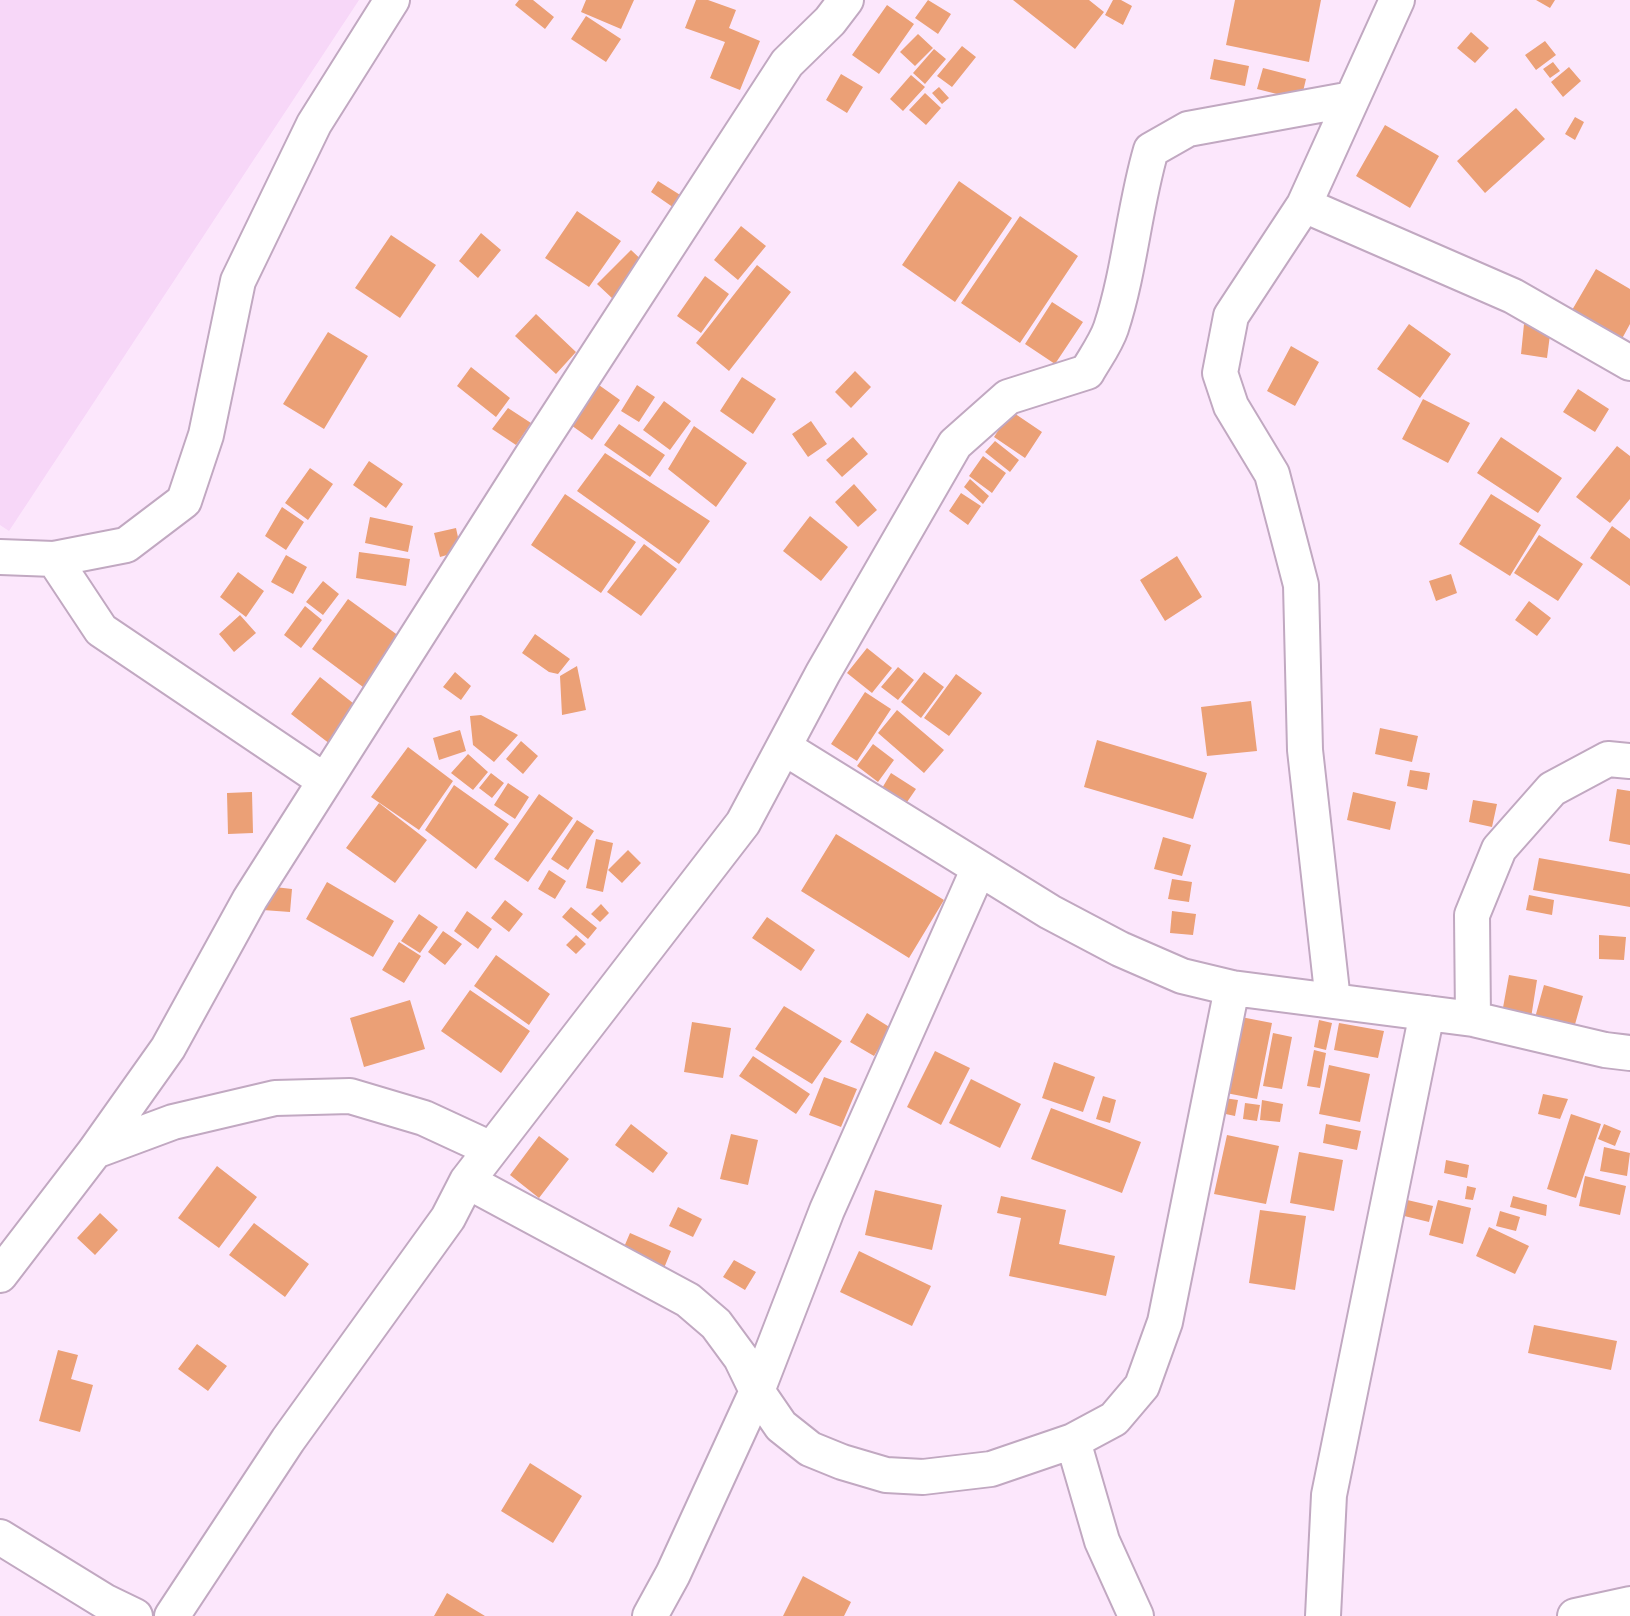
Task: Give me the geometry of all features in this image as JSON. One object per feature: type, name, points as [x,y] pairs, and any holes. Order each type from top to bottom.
[{"type":"street","points":[[0,557],[54,559],[126,545],[184,501],[206,435],[238,281],[314,124],[392,0]]},
{"type":"street","points":[[0,1275],[95,1151],[168,1048],[250,899],[531,457],[787,63],[830,21],[846,0]]},
{"type":"street","points":[[1333,1001],[1305,750],[1301,585],[1272,474],[1231,406],[1220,373],[1231,316],[1304,205],[1397,0]]},
{"type":"street","points":[[172,1616],[288,1440],[448,1218],[467,1181],[743,823],[823,673],[955,444],[1008,397],[1087,372],[1110,331],[1151,150],[1188,129],[1352,99]]},
{"type":"street","points":[[1304,205],[1513,296],[1630,363]]},
{"type":"street","points":[[54,559],[101,630],[325,781]]},
{"type":"street","points":[[785,748],[1050,912],[1120,949],[1182,976],[1232,988],[1473,1019],[1630,1053]]},
{"type":"street","points":[[1473,1019],[1472,915],[1499,849],[1552,789],[1608,759],[1630,761]]},
{"type":"street","points":[[650,1616],[673,1574],[757,1391],[827,1210],[979,868]]},
{"type":"street","points":[[467,1181],[688,1300],[716,1324],[741,1358],[757,1391],[781,1426],[810,1449],[886,1475],[923,1477],[991,1469],[1073,1441],[1114,1419],[1142,1386],[1165,1322],[1232,988]]},
{"type":"street","points":[[1323,1616],[1329,1495],[1427,1013]]},
{"type":"street","points":[[95,1151],[173,1122],[275,1098],[350,1096],[424,1118],[491,1149]]},
{"type":"street","points":[[1073,1441],[1102,1541],[1136,1616]]},
{"type":"street","points":[[0,1537],[99,1608],[135,1616]]},
{"type":"street","points":[[1575,1616],[1630,1604]]},
{"type":"shaded area","points":[[0,0],[359,0],[9,531],[0,525]]},
{"type":"building","points":[[519,0],[533,0],[554,17],[545,29],[515,5]]},
{"type":"building","points":[[586,0],[634,0],[621,29],[581,12]]},
{"type":"building","points":[[696,0],[708,0],[736,10],[729,28],[760,41],[740,90],[710,78],[725,42],[685,28]]},
{"type":"building","points":[[928,0],[951,14],[938,34],[915,18]]},
{"type":"building","points":[[1013,0],[1089,0],[1104,12],[1075,49]]},
{"type":"building","points":[[1113,0],[1121,0],[1132,6],[1123,25],[1105,15]]},
{"type":"building","points":[[1235,0],[1321,0],[1309,62],[1226,45]]},
{"type":"building","points":[[1536,0],[1555,0],[1550,8]]},
{"type":"building","points":[[887,5],[914,24],[879,74],[852,55]]},
{"type":"building","points":[[586,16],[621,39],[606,62],[571,39]]},
{"type":"building","points":[[1471,32],[1489,48],[1475,63],[1457,48]]},
{"type":"building","points":[[918,34],[933,48],[915,66],[900,52]]},
{"type":"building","points":[[1545,41],[1556,55],[1536,70],[1525,55]]},
{"type":"building","points":[[962,46],[976,57],[952,87],[937,76]]},
{"type":"building","points":[[934,49],[946,59],[925,84],[913,73]]},
{"type":"building","points":[[1214,59],[1249,66],[1245,86],[1210,79]]},
{"type":"building","points":[[1553,62],[1560,71],[1550,78],[1543,69]]},
{"type":"building","points":[[1569,67],[1581,81],[1563,97],[1551,82]]},
{"type":"building","points":[[1263,68],[1306,79],[1301,100],[1257,89]]},
{"type":"building","points":[[841,74],[863,87],[847,113],[826,100]]},
{"type":"building","points":[[911,75],[925,87],[903,111],[890,99]]},
{"type":"building","points":[[939,87],[949,98],[942,104],[932,93]]},
{"type":"building","points":[[925,93],[941,108],[926,125],[909,110]]},
{"type":"building","points":[[1516,108],[1545,139],[1485,193],[1457,161]]},
{"type":"building","points":[[1575,117],[1584,122],[1575,140],[1565,134]]},
{"type":"building","points":[[1385,125],[1439,156],[1410,208],[1356,176]]},
{"type":"building","points":[[658,181],[685,198],[677,210],[651,192]]},
{"type":"building","points":[[959,181],[1012,218],[955,302],[902,265]]},
{"type":"building","points":[[577,211],[621,241],[589,287],[545,258]]},
{"type":"building","points":[[1020,216],[1078,256],[1020,343],[961,303]]},
{"type":"building","points":[[741,226],[766,246],[738,280],[714,260]]},
{"type":"building","points":[[481,233],[501,250],[478,278],[459,261]]},
{"type":"building","points":[[391,235],[436,265],[400,318],[355,288]]},
{"type":"building","points":[[631,250],[647,265],[613,299],[597,284]]},
{"type":"building","points":[[757,265],[791,292],[729,371],[696,343]]},
{"type":"building","points":[[1596,269],[1630,289],[1630,324],[1618,346],[1568,317]]},
{"type":"building","points":[[705,276],[729,294],[701,333],[677,316]]},
{"type":"building","points":[[1052,302],[1083,322],[1055,364],[1025,344]]},
{"type":"building","points":[[536,314],[576,352],[556,374],[515,336]]},
{"type":"building","points":[[1409,324],[1451,354],[1420,398],[1377,369]]},
{"type":"building","points":[[1524,324],[1551,327],[1547,358],[1521,354]]},
{"type":"building","points":[[328,332],[368,356],[324,429],[283,404]]},
{"type":"building","points":[[1291,346],[1319,362],[1295,406],[1267,391]]},
{"type":"building","points":[[471,367],[510,398],[496,417],[457,386]]},
{"type":"building","points":[[855,371],[871,387],[851,408],[835,392]]},
{"type":"building","points":[[742,377],[776,399],[753,434],[720,411]]},
{"type":"building","points":[[589,378],[620,400],[592,440],[561,418]]},
{"type":"building","points":[[637,385],[655,397],[639,422],[621,411]]},
{"type":"building","points":[[1578,389],[1609,409],[1595,432],[1563,412]]},
{"type":"building","points":[[1423,399],[1470,423],[1448,463],[1402,439]]},
{"type":"building","points":[[664,401],[691,421],[670,450],[643,430]]},
{"type":"building","points":[[508,408],[531,423],[516,445],[492,429]]},
{"type":"building","points":[[1011,411],[1042,432],[1025,458],[994,437]]},
{"type":"building","points":[[811,421],[827,444],[808,457],[792,434]]},
{"type":"building","points":[[619,424],[665,455],[650,477],[604,445]]},
{"type":"building","points":[[694,426],[747,463],[716,507],[668,469]]},
{"type":"building","points":[[853,437],[868,454],[842,477],[826,460]]},
{"type":"building","points":[[1501,437],[1562,478],[1538,513],[1477,473]]},
{"type":"building","points":[[995,441],[1019,460],[1010,472],[985,452]]},
{"type":"building","points":[[1617,446],[1630,456],[1630,499],[1610,523],[1576,497]]},
{"type":"building","points":[[605,453],[710,521],[679,564],[577,491]]},
{"type":"building","points":[[983,456],[1006,473],[992,493],[969,476]]},
{"type":"building","points":[[369,461],[403,484],[386,508],[353,485]]},
{"type":"building","points":[[310,468],[333,484],[308,520],[285,503]]},
{"type":"building","points":[[970,479],[989,496],[983,504],[964,487]]},
{"type":"building","points":[[854,484],[877,510],[858,527],[835,502]]},
{"type":"building","points":[[961,493],[981,506],[968,525],[949,511]]},
{"type":"building","points":[[565,494],[636,542],[601,593],[531,545]]},
{"type":"building","points":[[1491,494],[1541,525],[1510,576],[1459,544]]},
{"type":"building","points":[[282,507],[304,522],[286,550],[265,536]]},
{"type":"building","points":[[810,516],[848,547],[821,581],[783,551]]},
{"type":"building","points":[[370,517],[413,526],[408,552],[365,543]]},
{"type":"building","points":[[1612,526],[1630,539],[1630,586],[1590,558]]},
{"type":"building","points":[[456,528],[461,551],[440,557],[434,533]]},
{"type":"building","points":[[1539,535],[1583,564],[1558,601],[1514,573]]},
{"type":"building","points":[[644,544],[677,569],[641,616],[607,592]]},
{"type":"building","points":[[359,552],[410,559],[406,586],[356,578]]},
{"type":"building","points":[[286,555],[307,567],[293,594],[271,582]]},
{"type":"building","points":[[1177,556],[1202,597],[1165,621],[1140,580]]},
{"type":"building","points":[[238,572],[264,591],[246,617],[220,597]]},
{"type":"building","points":[[1451,574],[1457,593],[1436,601],[1429,581]]},
{"type":"building","points":[[323,581],[339,594],[323,615],[306,602]]},
{"type":"building","points":[[348,599],[399,636],[363,687],[312,649]]},
{"type":"building","points":[[1529,601],[1551,618],[1537,636],[1515,620]]},
{"type":"building","points":[[305,606],[322,620],[301,648],[284,635]]},
{"type":"building","points":[[240,615],[256,633],[234,652],[219,634]]},
{"type":"building","points":[[535,634],[570,659],[558,674],[549,672],[522,653]]},
{"type":"building","points":[[867,648],[892,668],[872,693],[847,673]]},
{"type":"building","points":[[577,666],[586,710],[562,715],[560,676]]},
{"type":"building","points":[[898,667],[914,680],[898,700],[881,687]]},
{"type":"building","points":[[455,672],[471,686],[461,700],[443,687]]},
{"type":"building","points":[[924,672],[944,687],[921,718],[901,702]]},
{"type":"building","points":[[956,674],[982,693],[949,736],[924,718]]},
{"type":"building","points":[[320,677],[358,707],[330,744],[291,714]]},
{"type":"building","points":[[865,692],[891,709],[857,761],[831,744]]},
{"type":"building","points":[[1251,701],[1257,751],[1207,756],[1201,707]]},
{"type":"building","points":[[897,710],[944,750],[924,773],[878,733]]},
{"type":"building","points":[[481,715],[518,735],[494,762],[473,745],[470,716]]},
{"type":"building","points":[[1380,728],[1418,736],[1412,762],[1375,754]]},
{"type":"building","points":[[460,730],[466,751],[439,760],[433,738]]},
{"type":"building","points":[[1097,740],[1207,773],[1193,819],[1084,787]]},
{"type":"building","points":[[521,741],[538,756],[523,774],[506,759]]},
{"type":"building","points":[[873,744],[894,760],[878,782],[857,766]]},
{"type":"building","points":[[408,747],[453,781],[419,830],[371,797]]},
{"type":"building","points":[[468,754],[488,772],[473,790],[451,773]]},
{"type":"building","points":[[1410,770],[1430,773],[1427,790],[1407,786]]},
{"type":"building","points":[[491,773],[504,783],[492,798],[479,788]]},
{"type":"building","points":[[891,773],[916,789],[905,805],[881,790]]},
{"type":"building","points":[[508,783],[529,797],[515,819],[494,805]]},
{"type":"building","points":[[454,785],[509,824],[476,869],[425,830]]},
{"type":"building","points":[[1617,789],[1630,791],[1630,845],[1609,841]]},
{"type":"building","points":[[252,792],[253,833],[228,834],[227,793]]},
{"type":"building","points":[[1353,792],[1396,802],[1390,830],[1347,820]]},
{"type":"building","points":[[539,794],[573,818],[528,882],[494,859]]},
{"type":"building","points":[[1473,800],[1497,804],[1492,827],[1469,822]]},
{"type":"building","points":[[379,803],[427,840],[395,883],[346,848]]},
{"type":"building","points":[[577,820],[594,831],[568,870],[551,859]]},
{"type":"building","points":[[836,834],[944,900],[909,958],[801,891]]},
{"type":"building","points":[[1163,837],[1191,845],[1182,876],[1154,869]]},
{"type":"building","points":[[596,839],[613,843],[603,892],[586,888]]},
{"type":"building","points":[[628,850],[641,863],[622,883],[608,870]]},
{"type":"building","points":[[1539,858],[1630,874],[1630,907],[1533,890]]},
{"type":"building","points":[[549,870],[566,881],[555,899],[538,889]]},
{"type":"building","points":[[1172,879],[1192,882],[1189,902],[1168,899]]},
{"type":"building","points":[[327,882],[394,921],[373,957],[306,919]]},
{"type":"building","points":[[266,886],[292,889],[290,912],[263,910]]},
{"type":"building","points":[[1529,895],[1554,900],[1552,915],[1526,910]]},
{"type":"building","points":[[505,900],[523,914],[509,932],[491,918]]},
{"type":"building","points":[[601,904],[609,913],[600,922],[591,914]]},
{"type":"building","points":[[571,907],[597,928],[588,939],[562,917]]},
{"type":"building","points":[[467,911],[492,929],[478,949],[454,931]]},
{"type":"building","points":[[1172,911],[1196,914],[1193,935],[1170,933]]},
{"type":"building","points":[[419,914],[438,927],[420,953],[401,941]]},
{"type":"building","points":[[767,917],[815,950],[801,971],[752,938]]},
{"type":"building","points":[[443,931],[462,944],[445,965],[428,952]]},
{"type":"building","points":[[576,935],[586,944],[576,954],[566,945]]},
{"type":"building","points":[[1599,935],[1626,937],[1624,960],[1599,959]]},
{"type":"building","points":[[399,942],[421,956],[404,983],[382,970]]},
{"type":"building","points":[[496,955],[550,994],[529,1025],[474,986]]},
{"type":"building","points":[[1509,975],[1537,980],[1531,1018],[1502,1013]]},
{"type":"building","points":[[1544,985],[1583,996],[1572,1035],[1533,1025]]},
{"type":"building","points":[[470,990],[530,1031],[501,1073],[441,1031]]},
{"type":"building","points":[[410,1000],[425,1049],[364,1067],[350,1018]]},
{"type":"building","points":[[784,1006],[842,1041],[812,1084],[755,1049]]},
{"type":"building","points":[[867,1013],[891,1028],[874,1056],[850,1042]]},
{"type":"building","points":[[1241,1017],[1272,1023],[1257,1099],[1226,1093]]},
{"type":"building","points":[[1319,1020],[1332,1023],[1326,1050],[1314,1047]]},
{"type":"building","points":[[692,1022],[731,1028],[723,1078],[684,1072]]},
{"type":"building","points":[[1339,1023],[1384,1031],[1378,1058],[1334,1050]]},
{"type":"building","points":[[1273,1033],[1292,1037],[1282,1089],[1263,1086]]},
{"type":"building","points":[[1314,1050],[1326,1053],[1320,1088],[1307,1086]]},
{"type":"building","points":[[935,1051],[970,1068],[941,1125],[907,1107]]},
{"type":"building","points":[[753,1056],[810,1094],[796,1114],[739,1076]]},
{"type":"building","points":[[1054,1062],[1095,1077],[1083,1112],[1042,1098]]},
{"type":"building","points":[[1329,1065],[1370,1074],[1360,1122],[1319,1114]]},
{"type":"building","points":[[824,1077],[857,1089],[841,1127],[809,1115]]},
{"type":"building","points":[[971,1079],[1021,1104],[1000,1148],[949,1123]]},
{"type":"building","points":[[1543,1094],[1568,1099],[1560,1119],[1538,1114]]},
{"type":"building","points":[[1103,1096],[1116,1100],[1110,1123],[1096,1119]]},
{"type":"building","points":[[1224,1098],[1238,1100],[1235,1116],[1221,1113]]},
{"type":"building","points":[[1262,1100],[1283,1104],[1280,1122],[1260,1120]]},
{"type":"building","points":[[1245,1103],[1260,1105],[1257,1121],[1243,1119]]},
{"type":"building","points":[[1051,1108],[1141,1142],[1122,1193],[1031,1159]]},
{"type":"building","points":[[1571,1114],[1601,1124],[1576,1198],[1547,1189]]},
{"type":"building","points":[[631,1124],[668,1153],[653,1173],[615,1145]]},
{"type":"building","points":[[1326,1124],[1361,1131],[1357,1150],[1323,1143]]},
{"type":"building","points":[[1604,1124],[1621,1131],[1615,1146],[1598,1139]]},
{"type":"building","points":[[731,1134],[758,1140],[748,1185],[720,1179]]},
{"type":"building","points":[[1227,1135],[1279,1146],[1266,1204],[1214,1194]]},
{"type":"building","points":[[539,1136],[569,1159],[539,1198],[510,1175]]},
{"type":"building","points":[[1604,1147],[1630,1153],[1627,1176],[1600,1171]]},
{"type":"building","points":[[1299,1152],[1343,1160],[1334,1211],[1290,1203]]},
{"type":"building","points":[[1446,1160],[1469,1165],[1467,1178],[1444,1173]]},
{"type":"building","points":[[217,1166],[257,1197],[219,1248],[178,1218]]},
{"type":"building","points":[[1585,1176],[1626,1186],[1620,1215],[1579,1206]]},
{"type":"building","points":[[1467,1186],[1476,1188],[1473,1200],[1465,1199]]},
{"type":"building","points":[[875,1190],[942,1205],[932,1250],[865,1235]]},
{"type":"building","points":[[1001,1196],[1066,1210],[1059,1244],[1115,1256],[1106,1296],[1009,1276],[1021,1218],[997,1213]]},
{"type":"building","points":[[1513,1196],[1547,1205],[1546,1216],[1510,1207]]},
{"type":"building","points":[[1403,1199],[1433,1206],[1429,1222],[1400,1215]]},
{"type":"building","points":[[1438,1200],[1471,1208],[1463,1244],[1429,1235]]},
{"type":"building","points":[[678,1207],[702,1219],[693,1237],[669,1226]]},
{"type":"building","points":[[1260,1210],[1306,1216],[1295,1290],[1249,1283]]},
{"type":"building","points":[[1500,1211],[1520,1217],[1516,1231],[1496,1226]]},
{"type":"building","points":[[100,1213],[118,1230],[95,1255],[77,1238]]},
{"type":"building","points":[[254,1223],[309,1264],[285,1297],[229,1255]]},
{"type":"building","points":[[1489,1227],[1529,1246],[1515,1274],[1476,1256]]},
{"type":"building","points":[[630,1233],[671,1251],[662,1273],[621,1254]]},
{"type":"building","points":[[859,1251],[931,1286],[912,1326],[840,1292]]},
{"type":"building","points":[[734,1260],[756,1272],[745,1290],[723,1277]]},
{"type":"building","points":[[1534,1325],[1617,1341],[1611,1370],[1528,1353]]},
{"type":"building","points":[[197,1344],[227,1366],[208,1391],[178,1369]]},
{"type":"building","points":[[58,1350],[78,1355],[71,1379],[93,1385],[80,1432],[39,1421]]},
{"type":"building","points":[[530,1463],[582,1496],[553,1543],[501,1511]]},
{"type":"building","points":[[803,1576],[851,1602],[844,1616],[783,1616]]},
{"type":"building","points":[[447,1593],[485,1616],[434,1616]]}]
